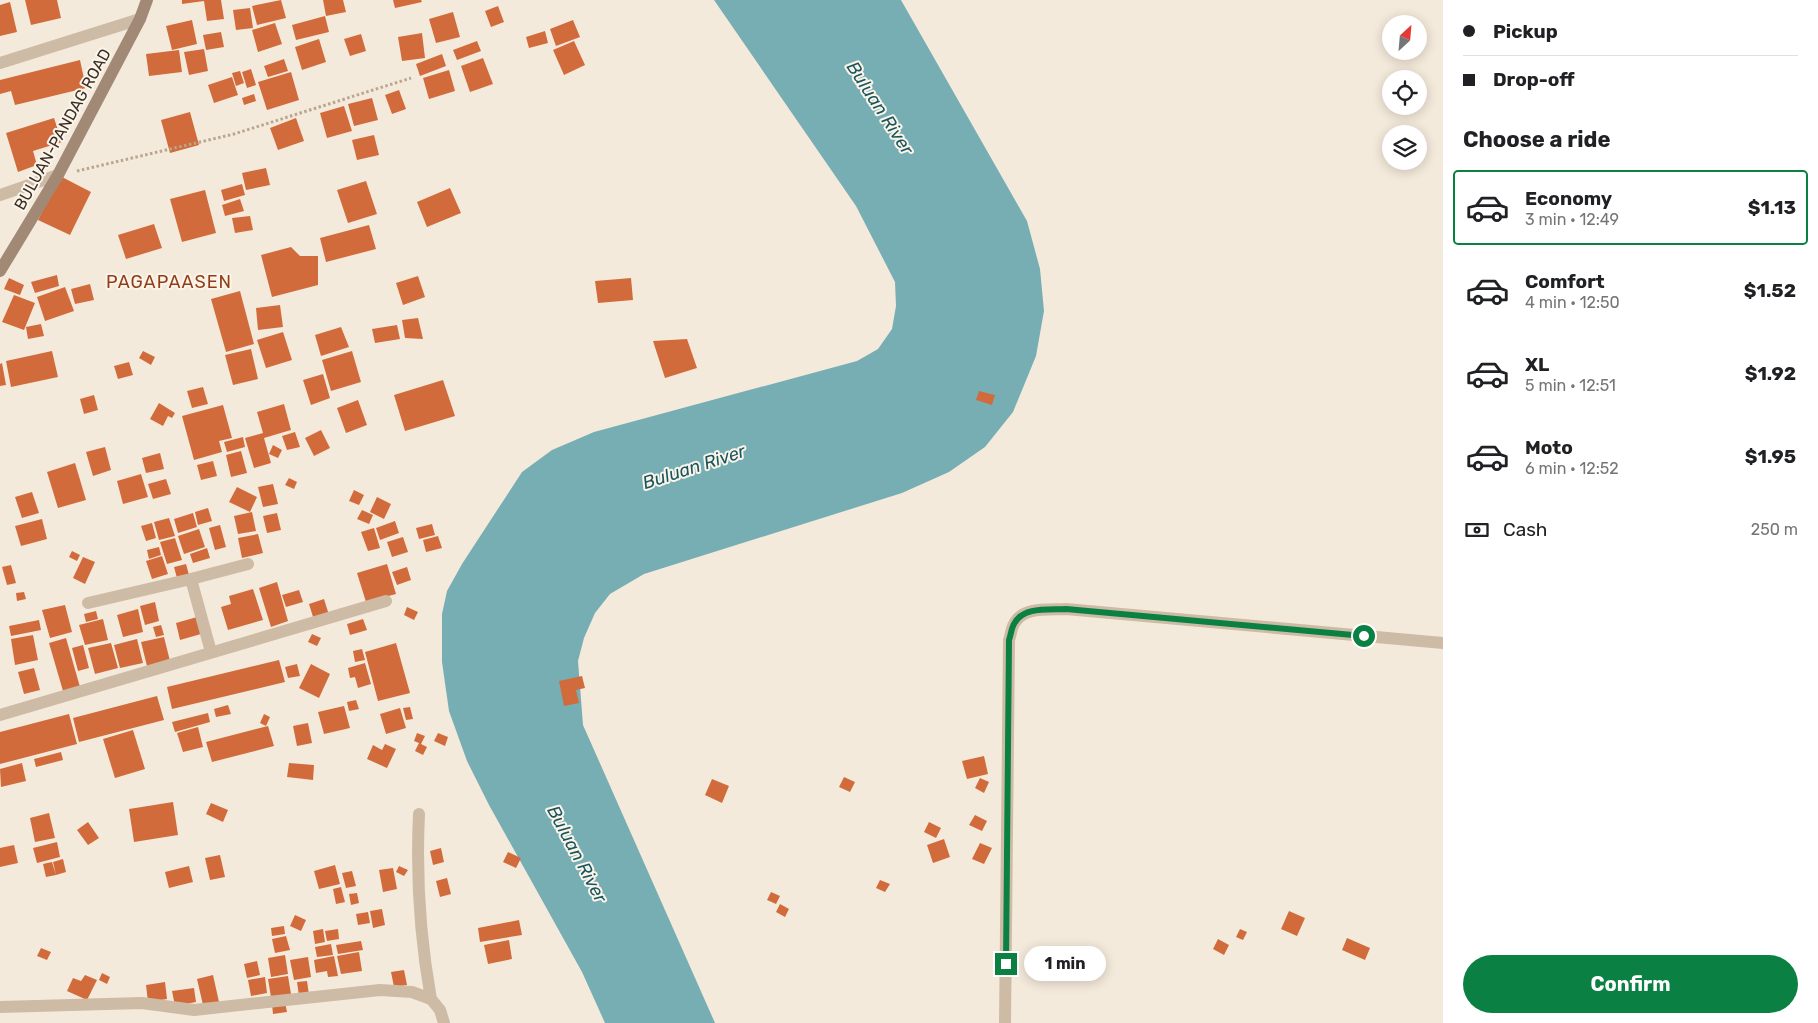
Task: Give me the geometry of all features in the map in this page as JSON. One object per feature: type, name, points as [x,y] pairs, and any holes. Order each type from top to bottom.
[{"type":"main road","name":"BULUAN-PANDAG ROAD","points":[[0,271],[58,175],[140,18],[147,0]]},
{"type":"street","points":[[0,63],[140,18]]},
{"type":"street","points":[[0,196],[58,175]]},
{"type":"street","points":[[88,602],[191,580],[248,564]]},
{"type":"street","points":[[191,580],[212,652]]},
{"type":"street","points":[[0,715],[386,601]]},
{"type":"street","points":[[1005,1023],[1009,640],[1014,623],[1022,615],[1033,610],[1066,609],[1443,643]]},
{"type":"street","points":[[419,814],[417,860],[423,954],[431,999],[440,1010],[444,1023]]},
{"type":"street","points":[[0,1007],[142,1003],[194,1010],[380,990],[412,992],[431,999]]},
{"type":"path","points":[[58,175],[234,134],[411,78]]},
{"type":"water","name":"Buluan River","points":[[714,0],[901,0],[1027,221],[1040,269],[1044,311],[1036,356],[1013,412],[985,447],[949,472],[902,493],[644,574],[610,594],[595,613],[584,638],[578,661],[583,725],[715,1023],[605,1023],[582,972],[489,805],[467,761],[449,711],[442,662],[442,614],[447,591],[462,564],[522,472],[552,450],[594,432],[857,361],[878,349],[892,329],[896,306],[895,282],[856,206]]},
{"type":"building","points":[[25,0],[57,0],[61,18],[31,25]]},
{"type":"building","points":[[182,0],[221,0],[224,19],[207,21],[204,1],[182,4]]},
{"type":"building","points":[[281,0],[286,18],[257,25],[252,6]]},
{"type":"building","points":[[323,0],[343,0],[346,12],[326,16]]},
{"type":"building","points":[[393,0],[421,0],[422,2],[395,8]]},
{"type":"building","points":[[10,2],[17,32],[0,36],[0,5]]},
{"type":"building","points":[[498,6],[504,22],[491,27],[485,11]]},
{"type":"building","points":[[250,8],[253,28],[236,30],[233,10]]},
{"type":"building","points":[[453,12],[460,37],[436,43],[429,19]]},
{"type":"building","points":[[325,16],[329,32],[296,40],[292,25]]},
{"type":"building","points":[[192,20],[197,44],[172,50],[166,26]]},
{"type":"building","points":[[573,20],[580,37],[556,46],[550,29]]},
{"type":"building","points":[[275,23],[282,44],[258,52],[252,30]]},
{"type":"building","points":[[545,31],[548,43],[529,48],[526,37]]},
{"type":"building","points":[[221,32],[224,47],[206,50],[203,35]]},
{"type":"building","points":[[422,33],[425,58],[402,61],[398,37]]},
{"type":"building","points":[[361,34],[366,51],[350,56],[344,39]]},
{"type":"building","points":[[319,39],[326,62],[302,70],[295,47]]},
{"type":"building","points":[[477,41],[481,51],[457,60],[453,50]]},
{"type":"building","points":[[574,41],[585,65],[564,75],[553,50]]},
{"type":"building","points":[[204,49],[208,71],[189,75],[184,52]]},
{"type":"building","points":[[179,50],[182,72],[149,76],[146,54]]},
{"type":"building","points":[[442,54],[446,66],[420,76],[416,64]]},
{"type":"building","points":[[483,58],[493,84],[470,92],[461,66]]},
{"type":"building","points":[[284,59],[288,71],[268,77],[264,66]]},
{"type":"building","points":[[80,60],[86,88],[15,105],[11,91],[0,94],[0,80]]},
{"type":"building","points":[[251,69],[256,85],[247,88],[242,72]]},
{"type":"building","points":[[449,70],[455,91],[429,99],[423,78]]},
{"type":"building","points":[[240,71],[244,83],[236,86],[232,73]]},
{"type":"building","points":[[291,72],[299,100],[267,110],[258,82]]},
{"type":"building","points":[[232,77],[238,95],[214,103],[208,85]]},
{"type":"building","points":[[399,90],[406,109],[392,114],[385,95]]},
{"type":"building","points":[[254,94],[256,101],[244,105],[242,98]]},
{"type":"building","points":[[372,98],[378,120],[354,126],[348,104]]},
{"type":"building","points":[[344,106],[352,131],[327,138],[320,113]]},
{"type":"building","points":[[190,112],[199,145],[170,153],[161,120]]},
{"type":"building","points":[[54,118],[62,142],[33,151],[37,165],[18,172],[6,133]]},
{"type":"building","points":[[296,118],[304,141],[278,150],[270,128]]},
{"type":"building","points":[[374,135],[379,155],[357,160],[352,140]]},
{"type":"building","points":[[266,168],[270,185],[246,190],[242,173]]},
{"type":"building","points":[[60,176],[91,192],[70,235],[38,220]]},
{"type":"building","points":[[366,181],[377,214],[348,223],[337,190]]},
{"type":"building","points":[[242,184],[245,195],[224,201],[221,190]]},
{"type":"building","points":[[450,188],[461,213],[427,227],[417,202]]},
{"type":"building","points":[[205,190],[216,233],[182,242],[170,199]]},
{"type":"building","points":[[240,199],[244,211],[225,216],[222,205]]},
{"type":"building","points":[[250,216],[253,230],[235,233],[232,218]]},
{"type":"building","points":[[154,224],[162,248],[126,259],[118,235]]},
{"type":"building","points":[[369,225],[376,249],[326,262],[320,238]]},
{"type":"building","points":[[291,247],[300,256],[318,256],[318,285],[272,297],[261,255]]},
{"type":"building","points":[[57,275],[59,286],[35,293],[31,282]]},
{"type":"building","points":[[418,276],[425,297],[403,305],[396,283]]},
{"type":"building","points":[[9,278],[24,285],[20,295],[4,289]]},
{"type":"building","points":[[631,278],[633,300],[598,303],[595,281]]},
{"type":"building","points":[[90,284],[94,300],[75,304],[71,289]]},
{"type":"building","points":[[65,287],[74,311],[45,321],[37,297]]},
{"type":"building","points":[[240,291],[254,344],[226,352],[211,299]]},
{"type":"building","points":[[14,295],[35,303],[24,330],[2,322]]},
{"type":"building","points":[[280,305],[283,327],[258,330],[256,308]]},
{"type":"building","points":[[418,318],[423,339],[405,338],[402,320]]},
{"type":"building","points":[[41,324],[44,336],[28,339],[26,327]]},
{"type":"building","points":[[397,325],[400,339],[375,343],[372,329]]},
{"type":"building","points":[[341,327],[349,347],[321,356],[315,335]]},
{"type":"building","points":[[283,332],[292,360],[266,368],[257,340]]},
{"type":"building","points":[[687,339],[697,368],[665,378],[653,341]]},
{"type":"building","points":[[251,349],[258,379],[233,385],[225,355]]},
{"type":"building","points":[[52,351],[58,377],[11,387],[6,361]]},
{"type":"building","points":[[143,351],[155,357],[151,365],[139,358]]},
{"type":"building","points":[[352,351],[361,382],[331,391],[322,360]]},
{"type":"building","points":[[129,362],[133,375],[118,379],[114,366]]},
{"type":"building","points":[[2,363],[6,385],[0,386],[0,364]]},
{"type":"building","points":[[323,374],[330,398],[311,405],[303,380]]},
{"type":"building","points":[[443,380],[455,416],[405,431],[394,395]]},
{"type":"building","points":[[203,387],[208,404],[192,408],[187,391]]},
{"type":"building","points":[[979,391],[995,395],[992,405],[976,400]]},
{"type":"building","points":[[94,395],[98,410],[84,414],[80,399]]},
{"type":"building","points":[[358,400],[367,425],[346,433],[337,408]]},
{"type":"building","points":[[159,403],[175,413],[172,418],[168,416],[163,426],[150,419]]},
{"type":"building","points":[[284,404],[291,430],[264,438],[271,463],[254,468],[245,438],[263,433],[257,412]]},
{"type":"building","points":[[223,405],[232,438],[219,441],[222,452],[194,460],[182,416]]},
{"type":"building","points":[[321,430],[330,448],[314,456],[305,438]]},
{"type":"building","points":[[295,432],[300,447],[287,450],[282,436]]},
{"type":"building","points":[[243,437],[245,447],[227,452],[224,442]]},
{"type":"building","points":[[273,445],[282,450],[278,458],[269,454]]},
{"type":"building","points":[[105,447],[111,470],[93,476],[86,452]]},
{"type":"building","points":[[241,451],[247,473],[231,477],[226,455]]},
{"type":"building","points":[[160,453],[164,469],[146,473],[142,458]]},
{"type":"building","points":[[213,461],[217,476],[201,480],[197,465]]},
{"type":"building","points":[[75,463],[86,500],[58,508],[47,472]]},
{"type":"building","points":[[141,474],[148,497],[123,504],[117,481]]},
{"type":"building","points":[[289,478],[297,482],[294,489],[285,485]]},
{"type":"building","points":[[166,479],[171,494],[153,499],[148,484]]},
{"type":"building","points":[[273,484],[278,504],[263,507],[258,487]]},
{"type":"building","points":[[237,487],[257,497],[250,512],[229,502]]},
{"type":"building","points":[[354,490],[364,495],[359,505],[349,501]]},
{"type":"building","points":[[32,492],[39,513],[22,518],[15,497]]},
{"type":"building","points":[[377,497],[391,504],[384,519],[370,512]]},
{"type":"building","points":[[208,508],[212,521],[198,525],[195,512]]},
{"type":"building","points":[[362,510],[373,515],[369,524],[357,519]]},
{"type":"building","points":[[252,512],[256,531],[238,534],[234,516]]},
{"type":"building","points":[[193,513],[197,527],[178,533],[174,519]]},
{"type":"building","points":[[277,513],[281,530],[267,533],[263,516]]},
{"type":"building","points":[[169,518],[175,536],[159,540],[154,522]]},
{"type":"building","points":[[42,519],[47,539],[21,546],[15,526]]},
{"type":"building","points":[[395,521],[399,533],[380,540],[376,528]]},
{"type":"building","points":[[152,523],[156,538],[146,541],[141,526]]},
{"type":"building","points":[[432,524],[435,535],[419,539],[416,528]]},
{"type":"building","points":[[220,525],[226,547],[215,550],[209,528]]},
{"type":"building","points":[[374,528],[380,548],[368,551],[361,532]]},
{"type":"building","points":[[199,529],[205,547],[184,554],[178,536]]},
{"type":"building","points":[[258,534],[263,553],[242,558],[238,538]]},
{"type":"building","points":[[438,536],[442,548],[426,552],[423,540]]},
{"type":"building","points":[[403,537],[408,552],[392,557],[387,542]]},
{"type":"building","points":[[175,538],[182,560],[167,564],[160,542]]},
{"type":"building","points":[[159,547],[161,555],[149,559],[147,550]]},
{"type":"building","points":[[207,548],[210,558],[193,563],[190,554]]},
{"type":"building","points":[[72,551],[80,555],[77,561],[69,557]]},
{"type":"building","points":[[162,556],[168,574],[152,579],[146,561]]},
{"type":"building","points":[[83,557],[95,562],[85,584],[73,578]]},
{"type":"building","points":[[186,564],[189,575],[177,578],[174,567]]},
{"type":"building","points":[[387,564],[396,594],[366,602],[357,573]]},
{"type":"building","points":[[11,565],[16,583],[7,585],[2,567]]},
{"type":"building","points":[[407,567],[411,580],[397,585],[392,572]]},
{"type":"building","points":[[277,582],[288,621],[271,627],[259,588]]},
{"type":"building","points":[[253,589],[263,620],[228,630],[221,607],[231,604],[229,596]]},
{"type":"building","points":[[299,590],[303,602],[286,607],[282,595]]},
{"type":"building","points":[[24,592],[26,599],[17,601],[16,593]]},
{"type":"building","points":[[324,599],[329,615],[314,620],[309,604]]},
{"type":"building","points":[[155,602],[159,621],[145,625],[140,606]]},
{"type":"building","points":[[65,605],[72,632],[50,638],[42,610]]},
{"type":"building","points":[[407,607],[418,612],[414,620],[404,615]]},
{"type":"building","points":[[138,609],[143,632],[123,637],[117,615]]},
{"type":"building","points":[[96,611],[98,619],[86,622],[84,614]]},
{"type":"building","points":[[197,617],[201,634],[180,640],[176,623]]},
{"type":"building","points":[[103,619],[108,640],[85,645],[79,625]]},
{"type":"building","points":[[363,619],[367,630],[350,635],[347,624]]},
{"type":"building","points":[[39,620],[41,630],[11,636],[9,626]]},
{"type":"building","points":[[161,625],[164,635],[156,637],[153,627]]},
{"type":"building","points":[[312,634],[321,638],[317,646],[308,642]]},
{"type":"building","points":[[33,635],[38,660],[15,665],[11,639]]},
{"type":"building","points":[[164,637],[170,661],[147,666],[141,642]]},
{"type":"building","points":[[66,638],[80,687],[63,691],[49,643]]},
{"type":"building","points":[[137,639],[143,663],[120,668],[114,645]]},
{"type":"building","points":[[111,643],[118,668],[95,674],[88,648]]},
{"type":"building","points":[[396,643],[410,693],[378,701],[365,652]]},
{"type":"building","points":[[83,645],[89,668],[78,671],[72,648]]},
{"type":"building","points":[[362,649],[365,660],[355,662],[353,651]]},
{"type":"building","points":[[279,660],[285,682],[172,709],[167,687]]},
{"type":"building","points":[[365,663],[371,684],[358,688],[355,677],[350,678],[348,668]]},
{"type":"building","points":[[297,664],[300,676],[288,678],[285,667]]},
{"type":"building","points":[[311,664],[330,674],[319,698],[299,688]]},
{"type":"building","points":[[34,668],[40,690],[24,694],[18,672]]},
{"type":"building","points":[[582,676],[585,688],[576,690],[579,703],[564,706],[559,681]]},
{"type":"building","points":[[157,696],[164,720],[79,742],[73,718]]},
{"type":"building","points":[[356,700],[359,709],[349,711],[347,702]]},
{"type":"building","points":[[228,705],[231,714],[216,717],[214,709]]},
{"type":"building","points":[[344,706],[350,728],[324,734],[318,712]]},
{"type":"building","points":[[410,707],[413,719],[406,720],[403,708]]},
{"type":"building","points":[[400,708],[406,728],[386,734],[380,714]]},
{"type":"building","points":[[208,713],[210,722],[175,732],[172,722]]},
{"type":"building","points":[[69,714],[77,744],[0,764],[0,732]]},
{"type":"building","points":[[264,714],[270,717],[266,726],[260,723]]},
{"type":"building","points":[[308,723],[312,743],[297,746],[293,726]]},
{"type":"building","points":[[268,726],[274,746],[212,762],[206,742]]},
{"type":"building","points":[[198,727],[203,747],[183,752],[177,733]]},
{"type":"building","points":[[133,730],[145,769],[115,778],[103,739]]},
{"type":"building","points":[[417,733],[425,736],[421,744],[427,747],[423,755],[415,751],[419,743],[414,741]]},
{"type":"building","points":[[438,733],[448,737],[445,746],[434,741]]},
{"type":"building","points":[[385,744],[396,749],[387,768],[367,759],[373,745],[382,750]]},
{"type":"building","points":[[61,752],[63,760],[36,767],[34,759]]},
{"type":"building","points":[[984,756],[988,774],[967,779],[962,761]]},
{"type":"building","points":[[22,763],[26,781],[1,787],[0,769]]},
{"type":"building","points":[[289,763],[314,765],[313,780],[287,777]]},
{"type":"building","points":[[844,777],[855,782],[850,792],[839,787]]},
{"type":"building","points":[[980,778],[989,782],[984,793],[975,788]]},
{"type":"building","points":[[712,779],[729,786],[722,803],[705,795]]},
{"type":"building","points":[[173,802],[178,835],[134,842],[129,809]]},
{"type":"building","points":[[211,803],[228,810],[223,822],[206,814]]},
{"type":"building","points":[[49,813],[55,838],[35,842],[30,818]]},
{"type":"building","points":[[975,815],[987,821],[982,831],[969,825]]},
{"type":"building","points":[[88,822],[99,838],[88,845],[77,830]]},
{"type":"building","points":[[929,822],[941,828],[936,838],[924,832]]},
{"type":"building","points":[[944,839],[950,857],[933,863],[927,845]]},
{"type":"building","points":[[57,842],[60,857],[37,863],[33,848]]},
{"type":"building","points":[[980,843],[992,848],[984,864],[972,859]]},
{"type":"building","points":[[14,845],[18,863],[0,867],[0,848]]},
{"type":"building","points":[[441,848],[444,862],[433,865],[430,851]]},
{"type":"building","points":[[508,852],[521,858],[516,868],[503,862]]},
{"type":"building","points":[[220,855],[225,877],[210,880],[205,858]]},
{"type":"building","points":[[63,859],[66,872],[56,875],[53,862]]},
{"type":"building","points":[[52,862],[56,875],[46,877],[43,864]]},
{"type":"building","points":[[335,865],[340,884],[319,889],[314,871]]},
{"type":"building","points":[[189,866],[193,882],[169,888],[165,872]]},
{"type":"building","points":[[399,866],[408,870],[404,876],[396,872]]},
{"type":"building","points":[[393,868],[397,889],[383,892],[379,870]]},
{"type":"building","points":[[352,871],[356,886],[346,888],[342,873]]},
{"type":"building","points":[[447,878],[451,894],[440,897],[436,881]]},
{"type":"building","points":[[880,880],[890,884],[885,892],[876,888]]},
{"type":"building","points":[[341,887],[345,902],[336,904],[333,889]]},
{"type":"building","points":[[771,892],[780,896],[776,904],[767,900]]},
{"type":"building","points":[[357,893],[359,903],[351,905],[349,894]]},
{"type":"building","points":[[780,904],[789,909],[785,917],[776,912]]},
{"type":"building","points":[[382,909],[385,925],[373,928],[370,911]]},
{"type":"building","points":[[1289,911],[1305,918],[1297,936],[1281,929]]},
{"type":"building","points":[[368,912],[370,923],[358,925],[356,914]]},
{"type":"building","points":[[295,915],[306,920],[301,931],[290,926]]},
{"type":"building","points":[[519,920],[522,935],[480,942],[478,928]]},
{"type":"building","points":[[284,926],[285,934],[272,936],[271,928]]},
{"type":"building","points":[[323,929],[325,942],[315,944],[313,931]]},
{"type":"building","points":[[338,929],[339,939],[327,941],[325,931]]},
{"type":"building","points":[[1240,929],[1247,932],[1243,940],[1236,937]]},
{"type":"building","points":[[286,936],[290,950],[275,953],[272,939]]},
{"type":"building","points":[[1347,938],[1370,948],[1365,960],[1342,950]]},
{"type":"building","points":[[1218,939],[1229,945],[1224,955],[1213,949]]},
{"type":"building","points":[[509,940],[512,959],[488,964],[484,945]]},
{"type":"building","points":[[361,941],[363,950],[338,954],[336,945]]},
{"type":"building","points":[[331,944],[333,955],[317,957],[315,947]]},
{"type":"building","points":[[41,948],[51,952],[47,960],[37,956]]},
{"type":"building","points":[[359,952],[362,971],[341,974],[337,956]]},
{"type":"building","points":[[285,955],[288,974],[271,977],[268,958]]},
{"type":"building","points":[[334,956],[338,976],[328,977],[327,971],[316,973],[314,960]]},
{"type":"building","points":[[308,957],[311,977],[294,980],[290,960]]},
{"type":"building","points":[[257,961],[260,975],[247,978],[244,964]]},
{"type":"building","points":[[404,970],[407,985],[394,987],[391,972]]},
{"type":"building","points":[[102,973],[110,977],[107,984],[99,980]]},
{"type":"building","points":[[85,975],[97,980],[87,1000],[67,991],[73,978],[81,981]]},
{"type":"building","points":[[213,975],[219,1002],[203,1005],[197,979]]},
{"type":"building","points":[[288,976],[291,994],[271,997],[268,979]]},
{"type":"building","points":[[265,977],[267,993],[251,996],[248,980]]},
{"type":"building","points":[[307,981],[309,995],[299,996],[297,982]]},
{"type":"building","points":[[165,982],[167,999],[148,1002],[146,985]]},
{"type":"building","points":[[194,988],[196,1002],[175,1006],[172,991]]},
{"type":"building","points":[[285,1002],[287,1012],[273,1014],[272,1004]]},
{"type":"district","name":"PAGAPAASEN","points":[[169,282]]},
{"type":"route","points":[[1006,964],[1009,640],[1014,623],[1022,615],[1033,610],[1066,609],[1364,636]]}]
